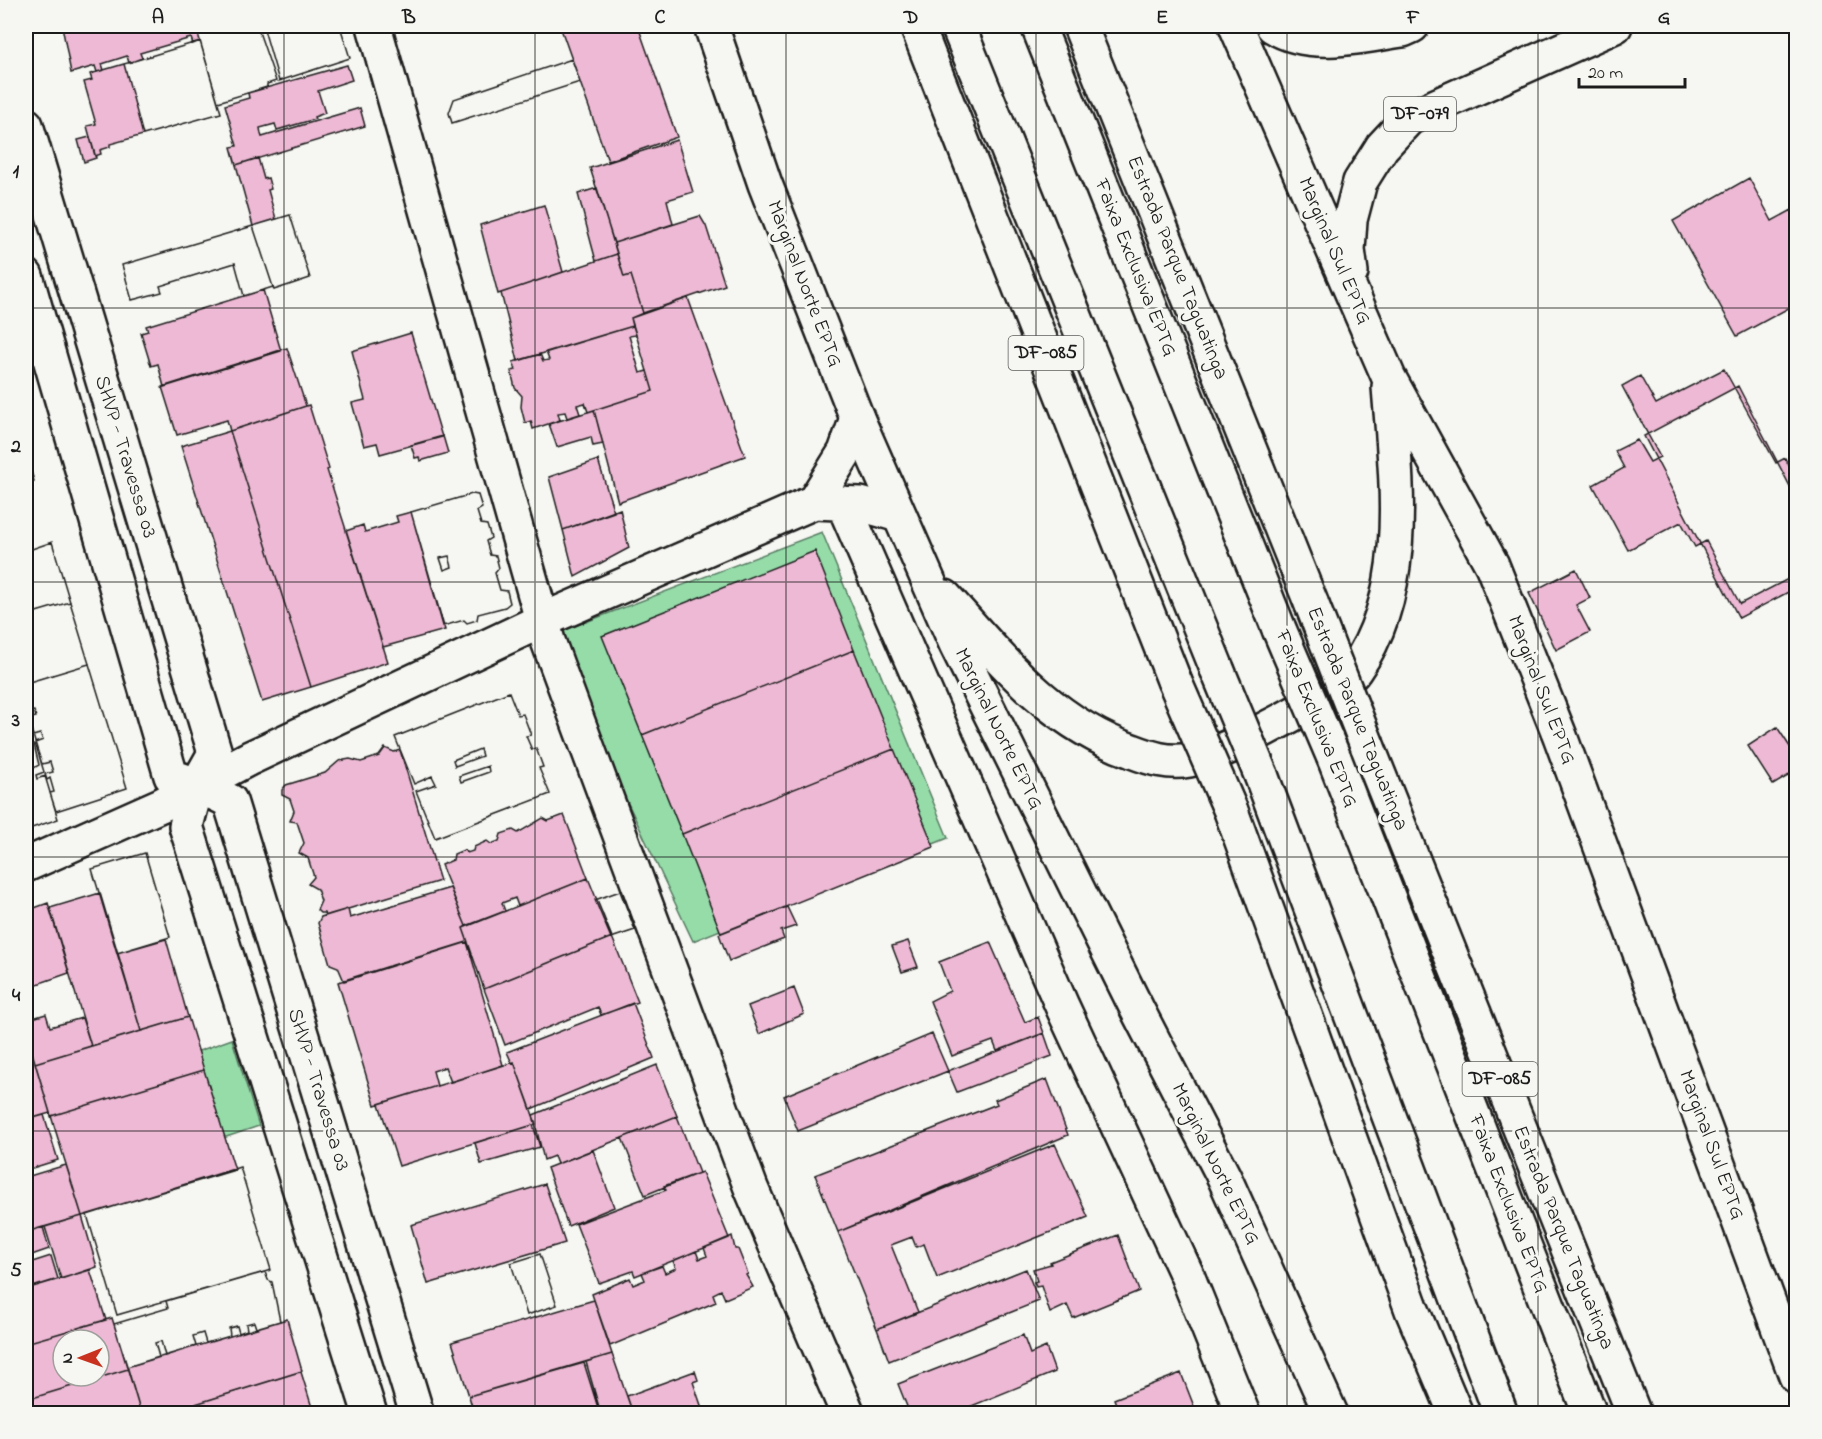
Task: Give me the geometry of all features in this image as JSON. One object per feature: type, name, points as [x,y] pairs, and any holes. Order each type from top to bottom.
[{"type":"main road","points":[[374,26],[541,621],[752,1188],[848,1413]]},
{"type":"main road","name":"DF-085","points":[[917,26],[1174,680],[1231,811],[1412,1310],[1456,1413]]},
{"type":"main road","points":[[958,26],[1261,775],[1501,1413]]},
{"type":"main road","name":"Faixa Exclusiva EPTG","points":[[1038,26],[1279,629],[1334,758],[1590,1413]]},
{"type":"main road","name":"Estrada Parque Taguatinga","points":[[1080,26],[1634,1413]]},
{"type":"main road","name":"Marginal Sul EPTG","points":[[1236,26],[1389,378],[1492,565],[1560,736],[1797,1376]]},
{"type":"main road","points":[[1274,26],[1312,39],[1343,38],[1403,30],[1413,26]]},
{"type":"main road","name":"DF-079","points":[[1356,300],[1348,250],[1350,220],[1360,182],[1382,147],[1409,118],[1615,26]]},
{"type":"main road","name":"Marginal Norte EPTG","points":[[714,31],[765,184],[857,418],[956,644],[1138,1011],[1224,1177],[1331,1413]]},
{"type":"main road","name":"SHVP - Travessa 03","points":[[26,125],[215,753],[197,785],[186,826],[370,1413]]},
{"type":"main road","name":"SHVP - Travessa 03","points":[[26,276],[171,776],[197,785],[230,801],[417,1413]]},
{"type":"main road","points":[[926,576],[1023,683],[1058,713],[1111,744],[1155,760],[1189,760],[1245,740],[1308,706],[1354,672],[1374,636],[1388,592],[1398,520],[1389,378]]},
{"type":"main road","points":[[857,418],[828,503],[1187,1275],[1243,1413]]},
{"type":"main road","points":[[26,866],[161,805],[197,785],[541,621],[828,503],[875,507],[899,515]]},
{"type":"green space","points":[[822,532],[948,838],[693,941],[549,636]]},
{"type":"green space","points":[[232,1039],[259,1126],[84,1185],[60,1101]]},
{"type":"building","points":[[62,26],[196,26],[200,41],[193,44],[191,38],[140,53],[142,58],[129,63],[127,56],[102,64],[104,70],[97,72],[95,66],[71,73]]},
{"type":"building","points":[[257,26],[276,81],[267,84],[267,87],[218,102],[196,27]]},
{"type":"building","points":[[257,26],[276,81],[267,84],[267,87],[218,102],[196,27]]},
{"type":"building","points":[[263,26],[340,26],[350,58],[279,81]]},
{"type":"building","points":[[263,26],[340,26],[350,58],[279,81]]},
{"type":"building","points":[[560,26],[638,26],[677,137],[608,161]]},
{"type":"building","points":[[200,41],[221,113],[143,135],[124,64]]},
{"type":"building","points":[[200,41],[221,113],[143,135],[124,64]]},
{"type":"building","points":[[572,59],[580,82],[452,123],[449,113],[454,99]]},
{"type":"building","points":[[572,59],[580,82],[452,123],[449,113],[454,99]]},
{"type":"building","points":[[124,64],[143,135],[110,144],[110,147],[100,150],[101,154],[95,156],[87,126],[96,124],[84,82],[92,80],[90,74]]},
{"type":"building","points":[[347,65],[352,80],[318,91],[325,113],[314,117],[315,119],[277,130],[275,124],[260,128],[261,134],[262,137],[360,108],[365,126],[236,165],[231,147],[237,146],[225,105],[249,98],[248,93]]},
{"type":"building","points":[[90,137],[96,158],[84,162],[78,140]]},
{"type":"building","points":[[677,140],[693,192],[667,200],[673,224],[614,243],[590,168]]},
{"type":"building","points":[[258,158],[264,179],[268,178],[271,189],[268,190],[276,219],[253,226],[236,165]]},
{"type":"building","points":[[1749,178],[1772,221],[1792,210],[1796,217],[1796,304],[1737,336],[1673,221]]},
{"type":"building","points":[[597,188],[617,254],[596,261],[578,194]]},
{"type":"building","points":[[544,205],[563,272],[498,294],[480,225]]},
{"type":"building","points":[[290,215],[310,278],[274,290],[253,226]]},
{"type":"building","points":[[290,215],[310,278],[274,290],[253,226]]},
{"type":"building","points":[[700,216],[706,226],[725,285],[643,313],[631,275],[624,277],[614,243]]},
{"type":"building","points":[[253,226],[273,287],[244,296],[235,263],[160,286],[162,292],[132,300],[122,265]]},
{"type":"building","points":[[253,226],[273,287],[244,296],[235,263],[160,286],[162,292],[132,300],[122,265]]},
{"type":"building","points":[[617,254],[624,277],[631,275],[643,313],[631,318],[633,326],[518,361],[501,293]]},
{"type":"building","points":[[263,290],[281,351],[164,387],[158,364],[151,366],[141,333],[148,331],[146,326]]},
{"type":"building","points":[[688,298],[745,456],[618,502],[594,410],[653,391],[631,318]]},
{"type":"building","points":[[633,326],[636,335],[629,336],[640,373],[647,371],[653,391],[588,412],[585,403],[577,405],[580,414],[567,418],[565,412],[558,413],[560,420],[533,429],[531,421],[525,423],[521,407],[522,396],[515,388],[511,371],[516,370],[513,362],[540,354],[543,361],[549,360],[546,352]]},
{"type":"building","points":[[411,333],[442,437],[380,454],[377,443],[364,446],[352,403],[365,400],[352,351]]},
{"type":"building","points":[[287,348],[306,406],[230,431],[227,420],[177,435],[162,387]]},
{"type":"building","points":[[1724,369],[1776,463],[1785,458],[1796,479],[1796,575],[1740,604],[1706,541],[1695,547],[1681,522],[1628,550],[1593,485],[1624,468],[1615,451],[1637,440],[1650,462],[1660,457],[1622,386],[1640,376],[1656,404]]},
{"type":"building","points":[[1738,386],[1796,498],[1796,588],[1739,618],[1644,436]]},
{"type":"building","points":[[309,405],[329,469],[327,470],[388,662],[311,687],[230,431]]},
{"type":"building","points":[[594,410],[603,444],[593,446],[591,437],[557,447],[549,424]]},
{"type":"building","points":[[230,431],[311,687],[262,702],[181,446]]},
{"type":"building","points":[[443,436],[448,453],[420,461],[419,457],[415,458],[411,445]]},
{"type":"building","points":[[26,454],[34,481],[26,484]]},
{"type":"building","points":[[598,460],[614,512],[563,530],[549,477]]},
{"type":"building","points":[[472,494],[478,495],[482,508],[477,511],[481,524],[487,525],[491,538],[486,541],[490,555],[496,556],[499,568],[495,573],[500,590],[507,591],[510,603],[505,607],[478,614],[477,620],[467,623],[464,620],[443,626],[411,512]],"holes":[[[449,556],[452,567],[444,570],[440,558]]]},
{"type":"building","points":[[472,494],[478,495],[482,508],[477,511],[481,524],[487,525],[491,538],[486,541],[490,555],[496,556],[499,568],[495,573],[500,590],[507,591],[510,603],[505,607],[478,614],[477,620],[467,623],[464,620],[443,626],[411,512]],"holes":[[[449,556],[452,567],[444,570],[440,558]]]},
{"type":"building","points":[[620,509],[629,548],[575,577],[563,530]]},
{"type":"building","points":[[411,512],[445,630],[383,647],[346,531],[363,525],[365,532],[398,522],[396,516]]},
{"type":"building","points":[[52,542],[70,602],[26,615],[26,551]]},
{"type":"building","points":[[52,542],[70,602],[26,615],[26,551]]},
{"type":"building","points":[[815,551],[854,650],[642,735],[602,636]]},
{"type":"building","points":[[1576,569],[1590,598],[1576,605],[1590,632],[1556,650],[1529,593]]},
{"type":"building","points":[[70,602],[89,664],[26,683],[26,615]]},
{"type":"building","points":[[70,602],[89,664],[26,683],[26,615]]},
{"type":"building","points":[[854,650],[894,749],[682,834],[642,735]]},
{"type":"building","points":[[89,664],[127,788],[56,811],[50,793],[54,792],[50,778],[47,780],[45,774],[53,772],[50,762],[42,764],[35,743],[43,740],[40,734],[33,736],[28,719],[36,717],[34,711],[26,712],[26,683]]},
{"type":"building","points":[[89,664],[127,788],[56,811],[50,793],[54,792],[50,778],[47,780],[45,774],[53,772],[50,762],[42,764],[35,743],[43,740],[40,734],[33,736],[28,719],[36,717],[34,711],[26,712],[26,683]]},
{"type":"building","points":[[509,692],[518,715],[523,714],[531,735],[526,736],[532,750],[536,748],[543,767],[539,768],[550,794],[435,838],[416,791],[436,784],[432,776],[414,784],[395,737]],"holes":[[[480,749],[482,756],[455,766],[453,760]],[[488,766],[489,772],[461,782],[459,776]]]},
{"type":"building","points":[[509,692],[518,715],[523,714],[531,735],[526,736],[532,750],[536,748],[543,767],[539,768],[550,794],[435,838],[416,791],[436,784],[432,776],[414,784],[395,737]],"holes":[[[480,749],[482,756],[455,766],[453,760]],[[488,766],[489,772],[461,782],[459,776]]]},
{"type":"building","points":[[26,712],[44,772],[36,775],[37,779],[45,776],[58,819],[26,830]],"holes":[[[34,745],[39,765],[34,768],[27,747]]]},
{"type":"building","points":[[26,712],[44,772],[36,775],[37,779],[45,776],[58,819],[26,830]],"holes":[[[34,745],[39,765],[34,768],[27,747]]]},
{"type":"building","points":[[1777,727],[1796,756],[1796,771],[1773,785],[1748,746]]},
{"type":"building","points":[[385,748],[394,752],[400,750],[440,881],[325,916],[317,910],[321,901],[317,889],[308,884],[314,877],[308,858],[299,853],[304,843],[297,822],[290,821],[294,811],[290,799],[282,795],[282,790],[286,785],[325,773],[339,761],[350,759],[361,762],[379,756]]},
{"type":"building","points":[[894,749],[934,847],[721,933],[682,834]]},
{"type":"building","points":[[564,815],[588,878],[518,906],[515,898],[502,903],[505,911],[466,926],[441,865],[453,860],[454,854],[464,850],[467,853],[473,851],[474,847],[487,841],[491,844],[499,841],[501,834],[513,830],[518,833],[543,818],[548,821]]},
{"type":"building","points":[[145,853],[170,937],[117,953],[92,869]]},
{"type":"building","points":[[145,853],[170,937],[117,953],[92,869]]},
{"type":"building","points":[[588,878],[612,937],[484,989],[463,928]]},
{"type":"building","points":[[450,888],[466,926],[463,928],[468,942],[344,981],[338,967],[330,964],[318,923],[321,917],[348,909],[350,918]]},
{"type":"building","points":[[620,891],[635,930],[611,938],[595,900]]},
{"type":"building","points":[[620,891],[635,930],[611,938],[595,900]]},
{"type":"building","points":[[100,893],[141,1031],[91,1046],[50,908]]},
{"type":"building","points":[[48,903],[69,973],[26,988],[26,911]]},
{"type":"building","points":[[787,907],[796,926],[781,931],[784,939],[729,961],[719,934]]},
{"type":"building","points":[[612,937],[638,1002],[601,1015],[598,1007],[505,1045],[484,989]]},
{"type":"building","points":[[166,939],[188,1017],[141,1031],[117,953]]},
{"type":"building","points":[[908,941],[918,967],[902,972],[892,946]]},
{"type":"building","points":[[467,942],[503,1065],[451,1082],[445,1067],[433,1071],[437,1086],[375,1105],[338,982]]},
{"type":"building","points":[[990,942],[1025,1022],[1038,1017],[1044,1033],[997,1051],[993,1041],[952,1056],[930,1001],[950,991],[939,962]]},
{"type":"building","points":[[794,988],[804,1014],[759,1034],[748,1006]]},
{"type":"building","points":[[633,1003],[654,1058],[531,1109],[514,1062],[512,1063],[507,1052]]},
{"type":"building","points":[[46,1014],[50,1027],[82,1018],[91,1046],[35,1063],[26,1032],[26,1020]]},
{"type":"building","points":[[188,1017],[204,1070],[51,1116],[35,1063]]},
{"type":"building","points":[[26,1032],[50,1113],[26,1120]]},
{"type":"building","points":[[1044,1033],[1052,1056],[957,1092],[948,1071]]},
{"type":"building","points":[[932,1034],[948,1071],[798,1131],[784,1096]]},
{"type":"building","points":[[514,1062],[536,1124],[399,1166],[379,1104]]},
{"type":"building","points":[[657,1065],[677,1116],[557,1164],[554,1156],[544,1160],[533,1115]]},
{"type":"building","points":[[204,1070],[235,1170],[82,1216],[51,1116]]},
{"type":"building","points":[[1047,1079],[1068,1135],[838,1232],[815,1175],[997,1104],[995,1100]]},
{"type":"building","points":[[44,1115],[58,1160],[26,1170],[26,1120]]},
{"type":"building","points":[[677,1116],[699,1173],[645,1195],[622,1138]]},
{"type":"building","points":[[533,1125],[540,1147],[481,1164],[475,1143]]},
{"type":"building","points":[[1055,1144],[1088,1217],[937,1278],[924,1244],[916,1247],[912,1237],[891,1245],[918,1312],[877,1329],[838,1232]]},
{"type":"building","points":[[593,1150],[614,1207],[568,1226],[547,1168]]},
{"type":"building","points":[[66,1165],[82,1216],[26,1232],[26,1177]]},
{"type":"building","points":[[240,1167],[271,1270],[117,1315],[87,1215]]},
{"type":"building","points":[[240,1167],[271,1270],[117,1315],[87,1215]]},
{"type":"building","points":[[702,1172],[729,1238],[635,1276],[633,1271],[599,1283],[576,1224],[666,1190],[664,1186]]},
{"type":"building","points":[[545,1184],[565,1243],[428,1284],[411,1225]]},
{"type":"building","points":[[82,1216],[97,1267],[61,1279],[45,1227]]},
{"type":"building","points":[[43,1227],[49,1249],[26,1257],[26,1232]]},
{"type":"building","points":[[1118,1235],[1139,1291],[1073,1318],[1067,1305],[1050,1313],[1041,1286],[1036,1287],[1034,1282],[1037,1281],[1033,1269],[1051,1264],[1050,1262]]},
{"type":"building","points":[[732,1236],[735,1249],[738,1249],[748,1274],[746,1275],[753,1287],[725,1299],[721,1290],[713,1294],[716,1302],[610,1346],[592,1294],[630,1278],[633,1285],[645,1280],[642,1273],[662,1266],[665,1273],[676,1268],[673,1261],[696,1251],[699,1259],[707,1256],[704,1248]]},
{"type":"building","points":[[540,1254],[557,1305],[527,1315],[511,1263]]},
{"type":"building","points":[[540,1254],[557,1305],[527,1315],[511,1263]]},
{"type":"building","points":[[51,1256],[58,1279],[26,1289],[26,1264]]},
{"type":"building","points":[[1026,1269],[1039,1301],[889,1361],[877,1329]]},
{"type":"building","points":[[90,1270],[106,1320],[78,1328],[51,1328],[51,1336],[26,1343],[26,1289]]},
{"type":"building","points":[[265,1272],[268,1280],[272,1282],[280,1321],[256,1328],[254,1322],[246,1324],[247,1330],[239,1333],[237,1326],[229,1328],[230,1336],[206,1343],[203,1333],[193,1336],[196,1346],[165,1356],[161,1341],[155,1343],[159,1357],[127,1367],[114,1324],[168,1308],[166,1301]]},
{"type":"building","points":[[265,1272],[268,1280],[272,1282],[280,1321],[256,1328],[254,1322],[246,1324],[247,1330],[239,1333],[237,1326],[229,1328],[230,1336],[206,1343],[203,1333],[193,1336],[196,1346],[165,1356],[161,1341],[155,1343],[159,1357],[127,1367],[114,1324],[168,1308],[166,1301]]},
{"type":"building","points":[[594,1300],[612,1354],[469,1396],[452,1342]]},
{"type":"building","points":[[112,1318],[128,1369],[111,1374],[111,1328],[78,1328]]},
{"type":"building","points":[[287,1319],[302,1371],[163,1414],[141,1414],[127,1367]]},
{"type":"building","points":[[1023,1335],[1030,1354],[1046,1347],[1055,1372],[952,1414],[910,1414],[898,1384]]},
{"type":"building","points":[[51,1336],[51,1388],[65,1388],[26,1400],[26,1343]]},
{"type":"building","points":[[612,1354],[631,1408],[601,1414],[586,1362]]},
{"type":"building","points":[[584,1363],[599,1411],[474,1414],[469,1396]]},
{"type":"building","points":[[128,1369],[141,1414],[26,1414],[26,1400],[65,1388],[111,1388],[111,1374]]},
{"type":"building","points":[[695,1371],[698,1380],[693,1382],[704,1414],[633,1414],[627,1396]]},
{"type":"building","points":[[301,1372],[314,1414],[163,1414],[296,1373]]},
{"type":"building","points":[[1181,1373],[1197,1414],[1120,1414],[1114,1399]]}]
